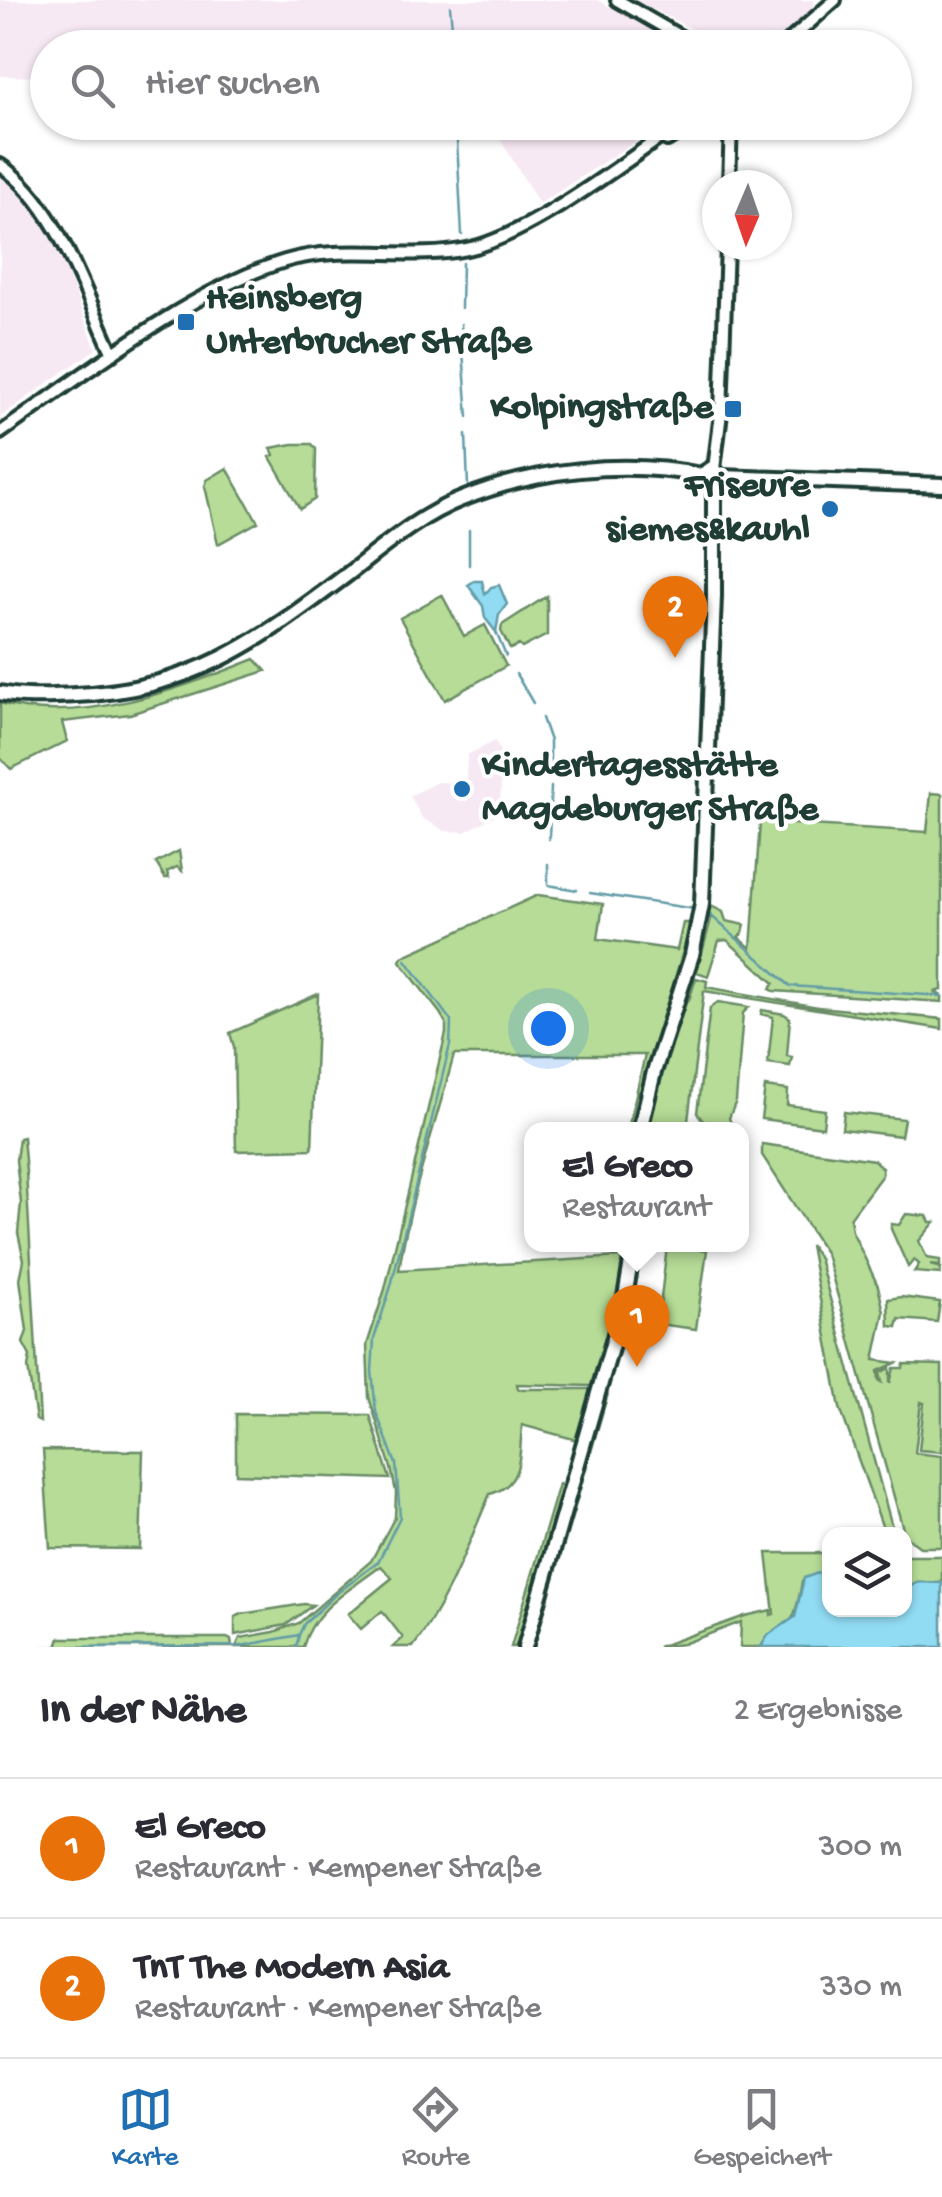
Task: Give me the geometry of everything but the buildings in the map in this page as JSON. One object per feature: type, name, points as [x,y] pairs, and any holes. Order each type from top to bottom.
[{"type":"main road","points":[[0,693],[88,694],[142,687],[196,671],[256,642],[406,530],[460,499],[563,472],[640,469],[713,478],[942,484]]},
{"type":"main road","points":[[642,1122],[689,967],[702,904],[714,596],[713,478]]},
{"type":"main road","points":[[525,1647],[619,1324],[632,1252]]},
{"type":"street","points":[[617,0],[669,30]]},
{"type":"street","points":[[801,30],[835,0]]},
{"type":"street","points":[[0,433],[113,354],[223,288],[286,261],[336,252],[447,251],[486,244],[552,208],[657,140]]},
{"type":"street","points":[[643,150],[662,140]]},
{"type":"street","points":[[730,170],[731,140]]},
{"type":"street","points":[[0,165],[23,184],[58,232],[113,354]]},
{"type":"street","points":[[713,478],[720,428],[727,260]]},
{"type":"shaded area","points":[[0,0],[597,0],[654,30],[30,30],[30,77],[0,76]]},
{"type":"shaded area","points":[[635,0],[814,0],[812,11],[789,30],[694,30]]},
{"type":"shaded area","points":[[501,140],[638,140],[539,204]]},
{"type":"shaded area","points":[[4,174],[36,210],[67,271],[96,349],[0,417],[0,177]]},
{"type":"shaded area","name":"Kindertagesstätte Magdeburger Straße","points":[[495,741],[502,754],[500,813],[465,832],[445,831],[422,818],[410,796],[437,782],[466,783],[467,755]]},
{"type":"green space","points":[[312,444],[316,449],[315,499],[300,509],[270,457],[274,455],[271,448]]},
{"type":"green space","points":[[227,468],[258,522],[218,544],[205,486],[207,480]]},
{"type":"green space","points":[[442,595],[464,636],[485,625],[506,666],[445,700],[400,618]]},
{"type":"green space","points":[[547,596],[547,635],[522,648],[519,645],[510,649],[502,625]]},
{"type":"green space","points":[[255,659],[266,671],[130,714],[62,722],[67,741],[11,769],[0,758],[0,703],[31,709],[97,707],[163,692]]},
{"type":"green space","points":[[931,793],[942,794],[942,990],[935,992],[942,996],[942,1002],[774,991],[770,989],[774,983],[727,940],[719,941],[708,976],[697,972],[711,919],[707,915],[709,905],[723,912],[726,921],[745,925],[738,937],[751,948],[760,822],[927,832]]},
{"type":"green space","points":[[179,851],[182,871],[177,867],[167,872],[169,878],[165,878],[156,863]]},
{"type":"green space","points":[[538,895],[603,904],[598,939],[677,950],[683,923],[691,923],[633,1122],[645,1055],[454,1055],[404,1243],[399,1270],[620,1257],[620,1252],[625,1252],[621,1258],[621,1263],[625,1263],[624,1275],[592,1386],[517,1384],[518,1389],[590,1389],[577,1440],[522,1425],[514,1476],[501,1490],[490,1494],[446,1593],[413,1647],[393,1647],[403,1638],[382,1611],[361,1629],[348,1614],[392,1578],[381,1566],[324,1611],[303,1647],[236,1647],[240,1638],[299,1623],[371,1561],[395,1517],[396,1492],[391,1468],[369,1397],[367,1345],[385,1289],[446,1033],[446,1023],[400,961]]},
{"type":"green space","points":[[696,978],[707,981],[706,987],[818,1007],[942,1019],[942,1029],[704,991],[688,1122],[648,1122],[684,999],[689,1000]]},
{"type":"green space","points":[[318,994],[312,1149],[236,1151],[234,1047],[230,1033]]},
{"type":"green space","points":[[718,1002],[749,1007],[743,1013],[736,1101],[730,1122],[704,1122],[697,1113],[710,1008]]},
{"type":"green space","points":[[762,1010],[790,1018],[790,1066],[768,1063],[773,1017],[761,1014]]},
{"type":"green space","points":[[765,1087],[788,1090],[787,1105],[825,1110],[823,1127],[761,1119]]},
{"type":"green space","points":[[844,1112],[904,1119],[901,1136],[842,1129]]},
{"type":"green space","points":[[23,1137],[40,1422],[36,1420],[28,1368],[30,1356],[23,1343],[27,1331],[20,1279],[24,1260],[18,1233],[21,1203],[16,1160],[19,1138]]},
{"type":"green space","points":[[762,1144],[874,1160],[882,1168],[882,1175],[850,1218],[852,1231],[878,1286],[884,1312],[874,1360],[896,1363],[878,1371],[879,1380],[882,1382],[880,1373],[890,1368],[890,1383],[894,1368],[903,1368],[904,1364],[942,1365],[942,1452],[919,1450],[924,1403],[921,1402],[915,1453],[942,1456],[942,1547],[920,1547],[912,1541],[912,1527],[902,1527],[826,1254],[762,1155]]},
{"type":"green space","points":[[906,1214],[927,1216],[935,1222],[919,1241],[927,1258],[940,1260],[940,1266],[930,1265],[941,1268],[940,1274],[914,1272],[919,1264],[914,1260],[908,1267],[891,1229],[891,1224],[899,1225]]},
{"type":"green space","points":[[810,1245],[819,1258],[892,1527],[882,1527],[840,1408]]},
{"type":"green space","points":[[666,1252],[707,1252],[696,1329],[658,1324]]},
{"type":"green space","points":[[888,1299],[940,1302],[937,1322],[899,1319],[897,1327],[889,1326]]},
{"type":"green space","points":[[607,1397],[534,1647],[530,1647],[600,1403]]},
{"type":"green space","points":[[236,1414],[370,1415],[390,1479],[236,1474]]},
{"type":"green space","points":[[43,1450],[143,1451],[140,1549],[50,1548]]},
{"type":"green space","points":[[559,1484],[563,1485],[517,1647],[511,1647]]},
{"type":"green space","points":[[767,1553],[822,1553],[822,1572],[802,1581],[793,1617],[761,1647],[740,1647],[741,1622],[683,1644],[658,1647],[745,1616],[771,1610],[774,1614]]},
{"type":"green space","points":[[912,1556],[942,1556],[942,1583],[912,1586]]},
{"type":"green space","points":[[313,1605],[286,1625],[235,1635],[235,1617]]},
{"type":"green space","points":[[60,1638],[227,1638],[232,1647],[57,1647]]},
{"type":"water","points":[[482,581],[485,594],[499,585],[507,604],[499,615],[496,632],[468,585]]},
{"type":"water","points":[[822,1572],[822,1617],[912,1617],[912,1586],[942,1583],[942,1647],[761,1647],[768,1635],[795,1617],[804,1578]]},
{"type":"waterway","points":[[450,6],[452,30]]},
{"type":"waterway","points":[[457,140],[462,235]]},
{"type":"waterway","points":[[461,308],[462,263]]},
{"type":"waterway","points":[[461,324],[468,417]]},
{"type":"waterway","points":[[466,435],[468,487]]},
{"type":"waterway","points":[[469,530],[469,565]]},
{"type":"waterway","points":[[496,632],[506,656]]},
{"type":"waterway","points":[[516,674],[533,703]]},
{"type":"waterway","points":[[542,718],[550,741],[550,769]]},
{"type":"waterway","points":[[549,839],[551,787]]},
{"type":"waterway","points":[[548,864],[548,885],[577,890]]},
{"type":"waterway","points":[[590,893],[695,909]]},
{"type":"waterway","points":[[707,912],[790,986],[942,996]]},
{"type":"waterway","points":[[41,1647],[241,1646],[299,1635],[304,1624],[336,1594],[378,1562],[400,1517],[396,1464],[376,1412],[374,1339],[391,1286],[450,1045],[451,1021],[406,960]]},
{"type":"waterway","points":[[296,1647],[299,1636]]},
{"type":"place","name":"Heinsberg Unterbrucher Straße","points":[[186,322]]},
{"type":"place","name":"Kolpingstraße","points":[[733,409]]},
{"type":"place","name":"Friseure siemes&kauhl","points":[[830,509]]},
{"type":"place","name":"TnT The Modern Asia","points":[[675,658]]},
{"type":"place","name":"Kindertagesstätte Magdeburger Straße","points":[[462,789]]},
{"type":"place","name":"El Greco","points":[[637,1367]]}]
